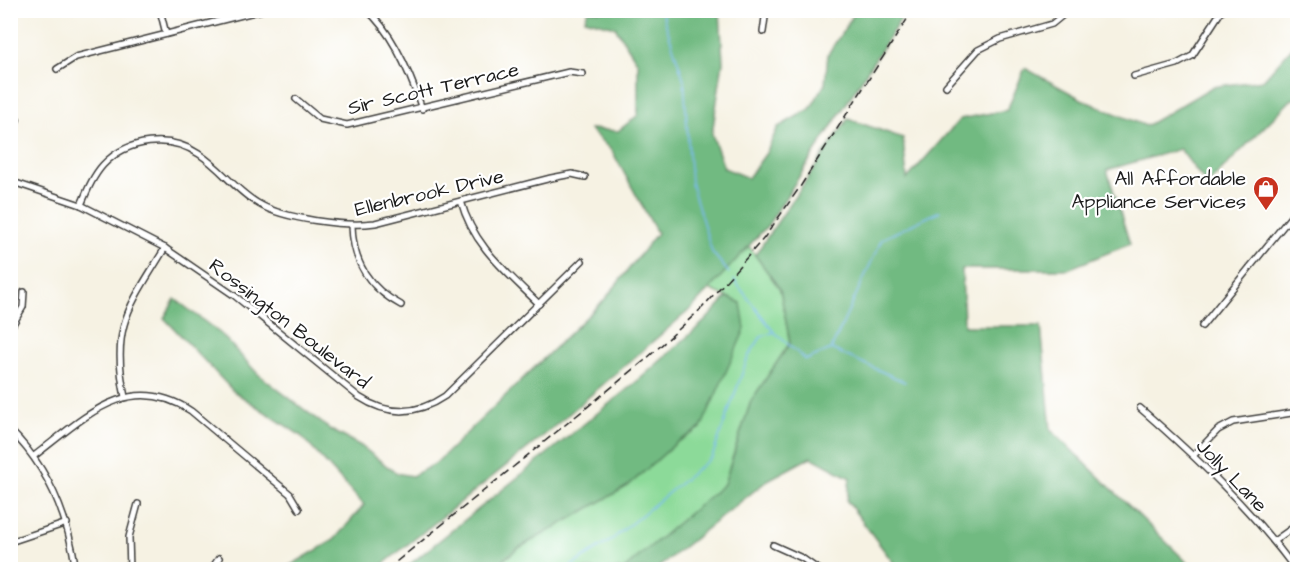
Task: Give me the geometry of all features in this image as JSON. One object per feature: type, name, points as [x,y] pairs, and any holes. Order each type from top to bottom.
[{"type":"street","points":[[160,10],[166,34]]},
{"type":"street","points":[[57,69],[76,57],[262,10]]},
{"type":"street","points":[[367,10],[373,15],[402,62],[422,109]]},
{"type":"street","points":[[373,15],[379,10]]},
{"type":"street","points":[[762,32],[766,10]]},
{"type":"street","points":[[946,86],[978,50],[1000,39],[1052,24],[1069,10]]},
{"type":"street","points":[[1134,76],[1177,64],[1192,56],[1222,11]]},
{"type":"street","name":"Sir Scott Terrace","points":[[296,99],[311,113],[339,125],[364,123],[569,72],[583,74]]},
{"type":"street","points":[[10,116],[17,120]]},
{"type":"street","name":"Ellenbrook Drive","points":[[81,205],[95,175],[111,157],[133,145],[160,141],[197,152],[246,196],[260,205],[280,212],[352,226],[375,224],[572,174],[585,177]]},
{"type":"street","name":"Rossington Boulevard","points":[[10,181],[81,205],[165,248],[235,296],[359,397],[389,410],[418,410],[445,396],[582,261]]},
{"type":"street","points":[[461,201],[469,225],[482,248],[539,304]]},
{"type":"street","points":[[1202,326],[1298,208]]},
{"type":"street","points":[[352,226],[355,251],[364,273],[379,291],[401,305]]},
{"type":"street","points":[[125,397],[118,357],[120,332],[128,312],[165,248]]},
{"type":"street","points":[[10,328],[23,307],[24,292]]},
{"type":"street","points":[[33,456],[95,410],[125,397],[157,396],[180,404],[191,411],[290,494],[299,509]]},
{"type":"street","name":"Jolly Lane","points":[[1140,408],[1194,455],[1274,541],[1296,570]]},
{"type":"street","points":[[1194,455],[1218,430],[1233,422],[1298,412]]},
{"type":"street","points":[[10,430],[33,456],[52,486],[67,523],[76,570]]},
{"type":"street","points":[[130,570],[129,537],[138,504]]},
{"type":"street","points":[[10,542],[67,523]]},
{"type":"street","points":[[1274,541],[1298,524]]},
{"type":"street","points":[[773,545],[802,558],[819,570]]},
{"type":"street","points":[[211,570],[219,558]]},
{"type":"green space","points":[[588,11],[720,11],[723,62],[712,134],[724,168],[748,178],[766,153],[778,127],[810,109],[825,84],[828,54],[856,11],[906,11],[768,225],[693,307],[542,437],[377,569],[284,569],[334,540],[364,505],[300,435],[233,391],[164,318],[175,299],[221,334],[258,374],[331,430],[361,446],[396,473],[412,476],[435,464],[606,298],[657,233],[612,151],[589,129],[618,131],[638,115],[638,63],[615,27],[585,19]]},
{"type":"green space","points":[[1297,42],[1297,98],[1291,100],[1207,185],[1180,149],[1107,170],[1130,244],[1068,269],[962,269],[964,326],[1041,326],[1051,430],[1194,569],[898,569],[847,501],[850,478],[811,457],[768,480],[656,569],[624,569],[724,484],[751,401],[790,343],[780,289],[755,255],[848,119],[903,138],[907,179],[960,119],[1007,110],[1025,68],[1087,102],[1146,126],[1212,87],[1263,80]]},
{"type":"green space","points":[[697,117],[737,230],[780,289],[790,343],[751,401],[724,484],[637,561],[624,569],[491,570],[517,549],[628,486],[676,443],[701,428],[741,303],[695,283]]},
{"type":"green space","points":[[727,297],[741,303],[745,329],[701,428],[676,443],[628,486],[517,549],[491,569],[404,569],[641,378],[706,320]]},
{"type":"waterway","points":[[661,10],[684,80],[691,183],[712,252],[729,273]]},
{"type":"waterway","points":[[831,349],[882,239],[940,211]]},
{"type":"waterway","points":[[734,280],[774,332],[806,360],[831,349],[905,382]]},
{"type":"waterway","points":[[565,570],[610,541],[712,457],[748,357],[761,337],[774,332]]},
{"type":"railway","points":[[386,570],[644,361],[702,308],[764,238],[800,187],[913,10]]},
{"type":"place","name":"All Affordable Appliance Services","points":[[1266,212]]}]
